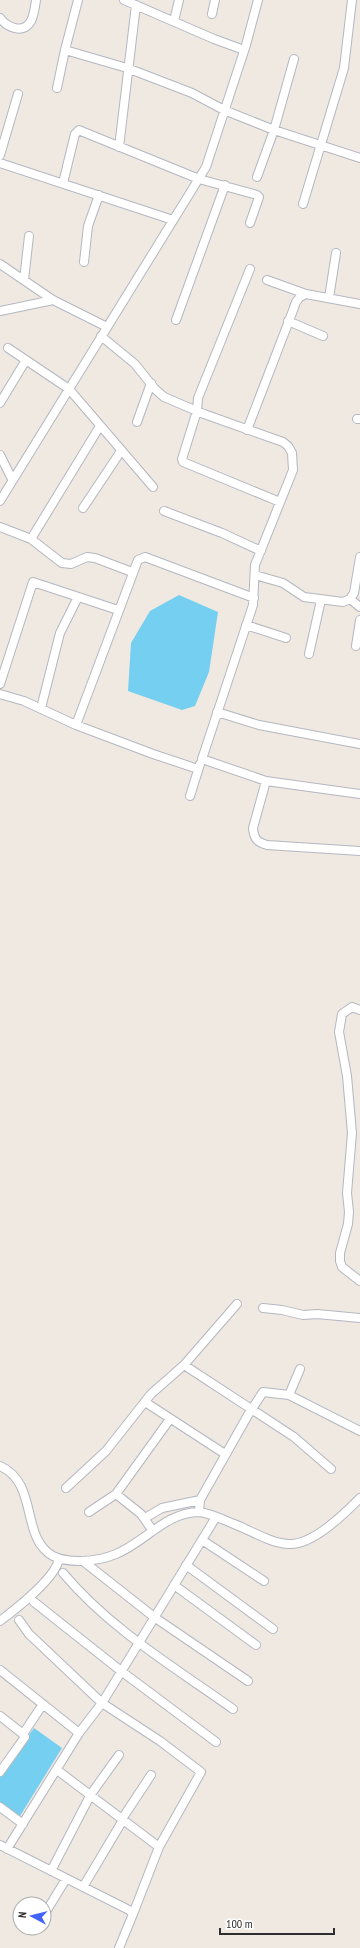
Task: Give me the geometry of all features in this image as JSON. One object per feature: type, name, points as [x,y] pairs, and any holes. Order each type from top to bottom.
[{"type":"street","points":[[0,18],[6,26],[11,28],[19,29],[26,27],[32,19],[36,0]]},
{"type":"street","points":[[57,88],[78,0]]},
{"type":"street","points":[[174,21],[179,0]]},
{"type":"street","points":[[212,14],[215,0]]},
{"type":"street","points":[[0,501],[12,479],[206,167],[244,50],[258,0]]},
{"type":"street","points":[[303,204],[322,146],[344,68],[352,0]]},
{"type":"street","points":[[119,147],[127,68],[131,2],[214,39],[244,50]]},
{"type":"street","points":[[65,50],[127,68],[192,93],[224,110],[274,130],[360,158]]},
{"type":"street","points":[[257,177],[274,130],[294,59]]},
{"type":"street","points":[[0,154],[18,94]]},
{"type":"street","points":[[63,183],[77,132],[81,131],[161,162],[199,179],[257,195],[259,197],[258,202],[250,223]]},
{"type":"street","points":[[0,163],[173,220]]},
{"type":"street","points":[[176,320],[225,186]]},
{"type":"street","points":[[84,262],[88,226],[99,195]]},
{"type":"street","points":[[24,280],[29,236]]},
{"type":"street","points":[[329,298],[336,253]]},
{"type":"street","points":[[0,264],[53,300],[107,327]]},
{"type":"street","points":[[250,269],[198,398],[196,411],[182,455],[183,462],[280,502]]},
{"type":"street","points":[[0,274],[9,271]]},
{"type":"street","points":[[267,280],[306,294],[360,304]]},
{"type":"street","points":[[246,430],[296,302],[300,297],[306,294]]},
{"type":"street","points":[[0,311],[53,300]]},
{"type":"street","points":[[288,321],[323,336]]},
{"type":"street","points":[[101,336],[135,364],[164,397],[246,430],[283,442],[288,446],[292,453],[293,470],[255,565],[254,598],[190,796]]},
{"type":"street","points":[[8,348],[69,389],[153,487]]},
{"type":"street","points":[[0,404],[26,360]]},
{"type":"street","points":[[137,422],[151,383]]},
{"type":"street","points":[[31,539],[100,426]]},
{"type":"street","points":[[83,508],[121,451]]},
{"type":"street","points":[[1,460],[12,479]]},
{"type":"street","points":[[164,511],[222,533],[261,551]]},
{"type":"street","points":[[0,527],[31,539],[62,563],[70,564],[86,557],[94,558],[132,572]]},
{"type":"street","points":[[76,725],[132,572],[138,560],[145,557],[254,598]]},
{"type":"street","points":[[255,575],[283,583],[304,597],[344,602],[350,599],[355,590],[360,557]]},
{"type":"street","points":[[0,684],[33,582],[118,610]]},
{"type":"street","points":[[41,708],[60,633],[78,597]]},
{"type":"street","points":[[350,599],[360,607]]},
{"type":"street","points":[[309,654],[321,600]]},
{"type":"street","points":[[356,646],[360,620]]},
{"type":"street","points":[[246,625],[286,638]]},
{"type":"street","points":[[0,694],[24,701],[76,725],[198,769]]},
{"type":"street","points":[[216,712],[259,726],[360,744]]},
{"type":"street","points":[[202,759],[266,781],[360,794]]},
{"type":"street","points":[[266,781],[253,828],[254,836],[258,842],[267,845],[360,851]]},
{"type":"street","points":[[360,1010],[352,1007],[342,1014],[340,1032],[347,1076],[352,1132],[347,1193],[349,1212],[348,1224],[340,1253],[340,1261],[342,1267],[360,1281]]},
{"type":"street","points":[[66,1488],[106,1451],[145,1402],[184,1365],[237,1304]]},
{"type":"street","points":[[263,1308],[282,1310],[303,1315],[317,1314],[360,1318]]},
{"type":"street","points":[[184,1365],[294,1437],[331,1469]]},
{"type":"street","points":[[289,1395],[300,1370]]},
{"type":"street","points":[[199,1512],[200,1500],[225,1454],[263,1392],[289,1395],[360,1431]]},
{"type":"street","points":[[145,1402],[225,1454]]},
{"type":"street","points":[[89,1512],[116,1494],[170,1419]]},
{"type":"street","points":[[0,1466],[15,1477],[22,1488],[27,1500],[38,1540],[52,1555],[59,1559],[83,1561],[117,1554],[179,1517],[199,1512],[288,1544],[301,1543],[316,1535],[339,1518],[360,1498]]},
{"type":"street","points":[[116,1494],[145,1518],[154,1531]]},
{"type":"street","points":[[145,1518],[162,1508],[200,1500]]},
{"type":"street","points":[[133,1914],[118,1903],[66,1879],[4,1847],[23,1824],[58,1770],[79,1733],[102,1703],[216,1517]]},
{"type":"street","points":[[202,1540],[264,1581]]},
{"type":"street","points":[[0,1621],[28,1598],[56,1569],[59,1559]]},
{"type":"street","points":[[83,1561],[154,1617],[248,1681]]},
{"type":"street","points":[[186,1565],[273,1629]]},
{"type":"street","points":[[63,1573],[94,1606],[139,1642],[233,1709]]},
{"type":"street","points":[[174,1585],[256,1645]]},
{"type":"street","points":[[34,1602],[121,1671],[216,1742]]},
{"type":"street","points":[[19,1620],[29,1634],[102,1703],[160,1741],[201,1772],[159,1847],[119,1948]]},
{"type":"street","points":[[0,1670],[79,1733]]},
{"type":"street","points":[[23,1734],[43,1704]]},
{"type":"street","points":[[0,1716],[23,1734],[25,1739],[0,1772]]},
{"type":"street","points":[[51,1871],[91,1794],[118,1755]]},
{"type":"street","points":[[58,1770],[159,1847]]},
{"type":"street","points":[[83,1887],[122,1819],[151,1775]]},
{"type":"street","points":[[0,1807],[23,1824]]},
{"type":"street","points":[[52,1902],[66,1879]]},
{"type":"water","points":[[179,595],[218,612],[209,672],[195,706],[182,710],[128,691],[131,643],[150,611]]},
{"type":"water","points":[[34,1728],[62,1748],[20,1816],[0,1803],[0,1775]]}]
